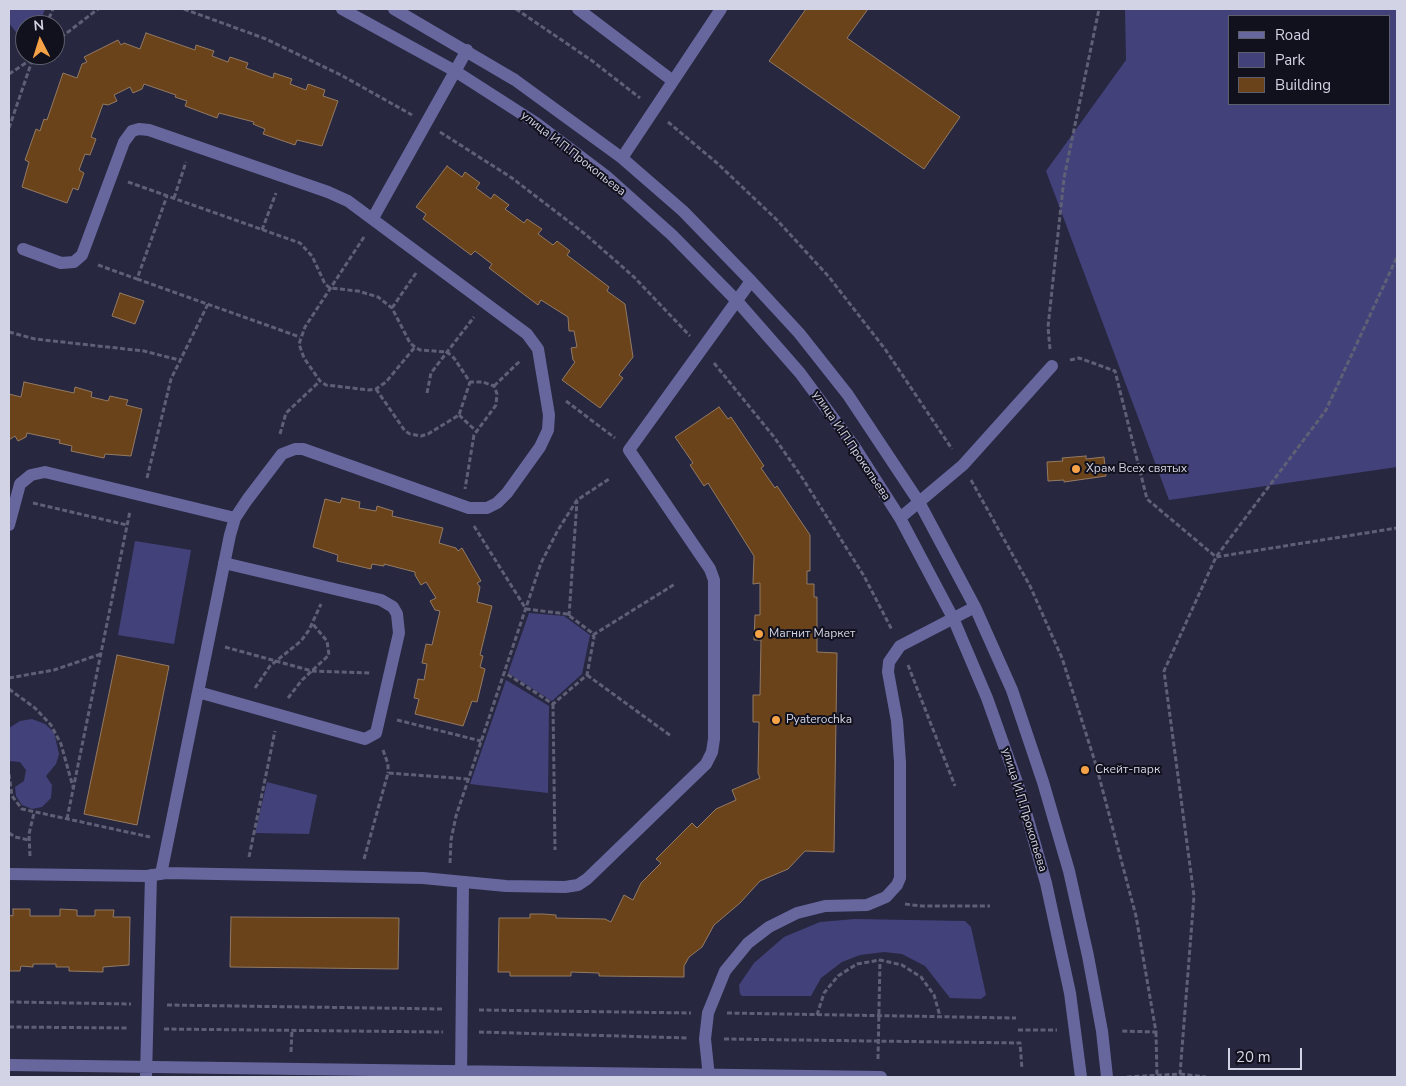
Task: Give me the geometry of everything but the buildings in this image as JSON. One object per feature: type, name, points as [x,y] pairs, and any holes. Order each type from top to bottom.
[{"type":"street","name":"улица И.П.Прокопьева","points":[[342,9],[455,71],[536,123],[606,176],[672,235],[737,301],[800,372],[854,446],[900,518],[953,618],[987,698],[1019,788],[1046,883],[1070,993],[1081,1077]]},
{"type":"street","name":"улица И.П.Прокопьева","points":[[394,9],[467,50],[515,80],[622,158],[684,211],[751,281],[799,333],[848,395],[919,502],[976,606],[1012,690],[1043,782],[1069,871],[1088,956],[1107,1077]]},
{"type":"street","points":[[578,9],[673,81]]},
{"type":"street","points":[[622,158],[721,9]]},
{"type":"street","points":[[374,219],[467,50]]},
{"type":"street","points":[[24,249],[61,263],[74,262],[79,258],[82,255],[124,142],[132,131],[139,129],[149,130],[338,196],[374,219],[527,334],[536,345],[544,384],[549,423],[546,438],[507,493],[497,503],[478,509],[462,506],[311,451],[295,449],[282,454],[236,518],[224,563],[168,840],[156,874],[148,1004],[147,1072]]},
{"type":"street","points":[[9,874],[358,877],[565,887],[583,883],[706,764],[712,752],[715,690],[714,580],[710,569],[630,449],[751,281]]},
{"type":"street","points":[[900,518],[963,465],[1052,366]]},
{"type":"street","points":[[9,525],[17,490],[25,479],[38,472],[45,472],[236,518]]},
{"type":"street","points":[[198,692],[361,739],[369,738],[376,733],[400,624],[393,607],[381,600],[224,563]]},
{"type":"street","points":[[709,1076],[705,1039],[708,1013],[725,971],[748,943],[769,927],[797,914],[825,906],[867,905],[886,897],[900,878],[900,756],[888,672],[889,662],[900,646],[976,606]]},
{"type":"street","points":[[457,881],[462,1009],[461,1074]]},
{"type":"street","points":[[9,1065],[147,1072],[879,1077]]},
{"type":"path","points":[[65,34],[98,9]]},
{"type":"path","points":[[184,9],[274,43],[341,75],[414,116]]},
{"type":"path","points":[[516,9],[591,60],[641,99]]},
{"type":"path","points":[[1099,9],[1064,178],[1048,327],[1052,366],[1079,358],[1115,371],[1147,499],[1216,557],[1397,528]]},
{"type":"path","points":[[9,74],[22,65]]},
{"type":"path","points":[[9,128],[32,65]]},
{"type":"path","points":[[665,119],[717,163],[777,220],[829,277],[885,349],[953,451]]},
{"type":"path","points":[[434,129],[512,178],[585,234],[634,277],[693,339]]},
{"type":"path","points":[[174,198],[193,145]]},
{"type":"path","points":[[111,176],[304,246],[312,256],[325,284],[330,288],[373,295],[392,308],[410,343],[420,350],[447,352],[454,358],[470,382]]},
{"type":"path","points":[[262,230],[282,176]]},
{"type":"path","points":[[137,279],[167,196]]},
{"type":"path","points":[[374,219],[300,337],[300,349],[320,381],[337,388],[376,389],[386,382],[415,347]]},
{"type":"path","points":[[1180,1074],[1194,896],[1164,672],[1216,557],[1326,410],[1397,257]]},
{"type":"path","points":[[79,258],[300,337]]},
{"type":"path","points":[[392,308],[427,258]]},
{"type":"path","points":[[427,393],[431,373],[486,302]]},
{"type":"path","points":[[67,819],[127,525],[138,494],[171,379],[208,304]]},
{"type":"path","points":[[9,332],[35,339],[144,351],[179,360]]},
{"type":"path","points":[[494,386],[536,345]]},
{"type":"path","points":[[711,359],[774,437],[818,500],[864,576],[894,633]]},
{"type":"path","points":[[282,454],[280,435],[286,413],[320,381]]},
{"type":"path","points":[[470,382],[483,382],[494,386],[497,394],[496,405],[488,418],[476,431],[462,506],[526,609],[569,616],[593,635]]},
{"type":"path","points":[[376,389],[405,431],[410,434],[428,434],[459,415],[470,382]]},
{"type":"path","points":[[544,384],[630,449]]},
{"type":"path","points":[[459,415],[476,431]]},
{"type":"path","points":[[968,475],[1030,586],[1062,658],[1096,765],[1136,916],[1156,1032],[1157,1076]]},
{"type":"path","points":[[457,881],[452,831],[504,672],[547,551],[577,500],[609,479]]},
{"type":"path","points":[[15,498],[127,525]]},
{"type":"path","points":[[569,616],[577,500]]},
{"type":"path","points":[[552,704],[587,675],[593,635],[675,584]]},
{"type":"path","points":[[244,706],[274,661],[301,641],[312,623],[328,587]]},
{"type":"path","points":[[245,875],[278,715],[292,691],[328,658],[329,652],[326,641],[312,623]]},
{"type":"path","points":[[208,642],[312,671],[390,673]]},
{"type":"path","points":[[9,678],[54,670],[101,654]]},
{"type":"path","points":[[905,657],[955,786]]},
{"type":"path","points":[[504,672],[552,704]]},
{"type":"path","points":[[587,675],[671,736]]},
{"type":"path","points":[[9,689],[35,708],[51,725],[61,744],[74,789]]},
{"type":"path","points":[[552,704],[555,850]]},
{"type":"path","points":[[380,716],[481,741]]},
{"type":"path","points":[[358,877],[388,773],[468,779]]},
{"type":"path","points":[[9,774],[12,796],[16,804],[22,809],[168,840]]},
{"type":"path","points":[[9,806],[16,804]]},
{"type":"path","points":[[32,874],[28,840],[30,824],[34,813]]},
{"type":"path","points":[[9,833],[15,837],[28,840]]},
{"type":"path","points":[[886,897],[921,906],[990,906]]},
{"type":"path","points":[[817,1015],[824,993],[838,976],[858,964],[880,960],[902,964],[921,977],[934,994],[940,1016]]},
{"type":"path","points":[[879,1077],[880,960]]},
{"type":"path","points":[[9,1002],[1016,1018]]},
{"type":"path","points":[[9,1027],[461,1032],[705,1039],[1020,1043],[1022,1069]]},
{"type":"path","points":[[291,1056],[292,1030]]},
{"type":"path","points":[[1018,1030],[1058,1030]]},
{"type":"path","points":[[1114,1031],[1156,1032]]},
{"type":"path","points":[[1127,1077],[1180,1074],[1206,1077]]},
{"type":"green space","points":[[12,9],[45,9],[43,15],[15,15],[15,31],[9,23],[9,11]]},
{"type":"green space","points":[[1125,9],[1397,9],[1397,467],[1169,500],[1046,171],[1126,60]]},
{"type":"green space","points":[[135,541],[191,550],[174,644],[118,635]]},
{"type":"green space","points":[[529,613],[564,616],[590,635],[582,674],[552,701],[508,673]]},
{"type":"green space","points":[[506,680],[549,706],[548,793],[470,784]]},
{"type":"green space","points":[[32,719],[45,724],[54,732],[59,754],[56,764],[46,776],[52,785],[51,798],[42,807],[32,809],[22,805],[16,796],[15,787],[24,781],[26,770],[20,762],[9,761],[9,728],[20,721]]},
{"type":"green space","points":[[267,782],[317,795],[309,834],[255,833]]},
{"type":"green space","points":[[855,919],[965,921],[971,927],[986,995],[981,999],[950,998],[925,966],[902,954],[884,952],[860,955],[842,962],[821,978],[811,996],[742,996],[740,994],[739,985],[754,963],[784,937],[820,922]]},
{"type":"place","name":"Храм Всех святых","points":[[1076,469]]},
{"type":"place","name":"Магнит Маркет","points":[[759,634]]},
{"type":"place","name":"Pyaterochka","points":[[776,720]]},
{"type":"place","name":"Скейт-парк","points":[[1085,770]]}]
